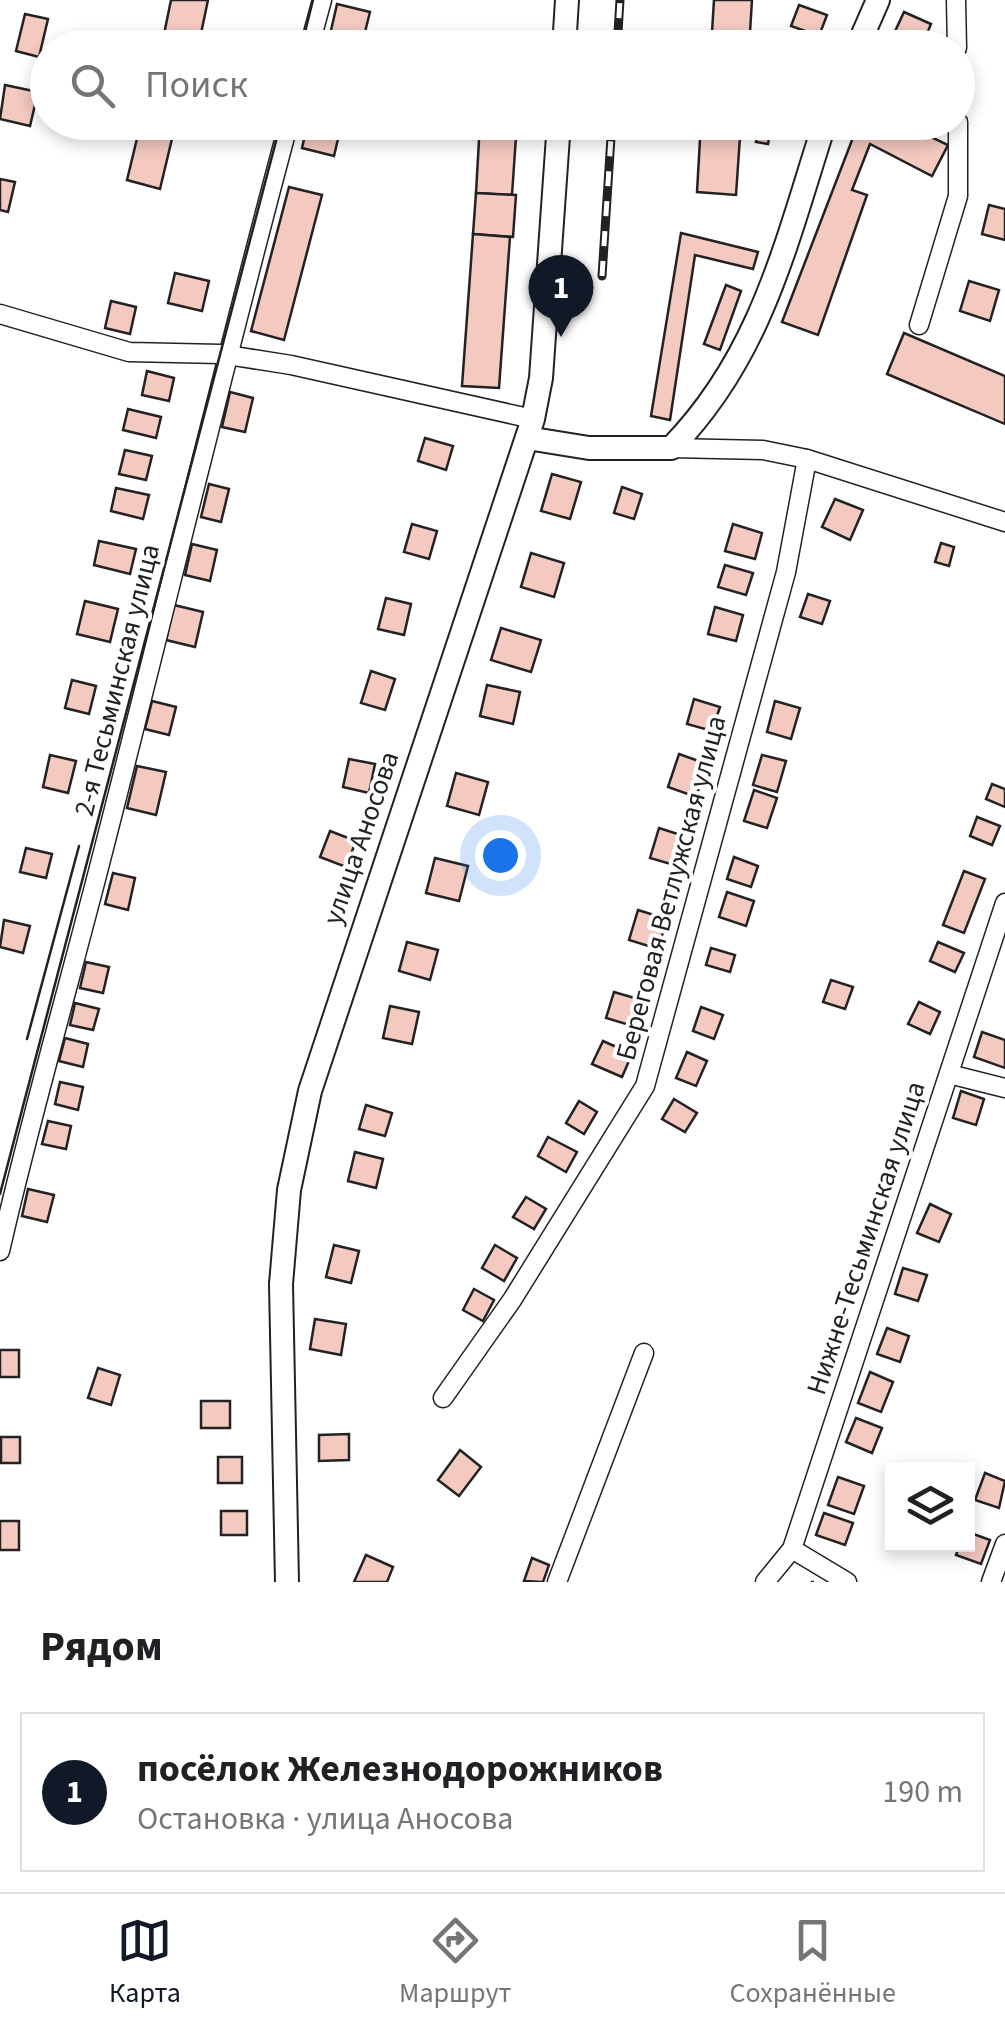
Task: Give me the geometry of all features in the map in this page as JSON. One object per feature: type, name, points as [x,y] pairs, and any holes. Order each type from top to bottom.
[{"type":"main road","points":[[565,30],[567,0]]},
{"type":"main road","points":[[864,30],[878,0]]},
{"type":"main road","name":"улица Аносова","points":[[288,1582],[281,1284],[290,1190],[306,1107],[530,428],[541,378],[558,140]]},
{"type":"main road","points":[[530,428],[589,448],[671,448],[717,394],[764,312],[819,140]]},
{"type":"street","points":[[314,30],[322,0]]},
{"type":"street","points":[[956,0],[957,30]]},
{"type":"street","name":"2-я Тесьминская улица","points":[[0,1250],[217,355],[283,140]]},
{"type":"street","points":[[919,325],[958,196],[958,140]]},
{"type":"street","points":[[0,314],[129,352],[217,355],[291,365],[530,428]]},
{"type":"street","points":[[671,448],[763,450],[807,459],[1005,522]]},
{"type":"street","name":"Береговая Ветлужская улица","points":[[442,1398],[512,1300],[645,1086],[786,572],[807,459]]},
{"type":"street","name":"Нижне-Тесьминская улица","points":[[765,1582],[792,1550],[1005,903]]},
{"type":"street","points":[[949,1074],[1005,1088]]},
{"type":"street","points":[[557,1582],[644,1353]]},
{"type":"street","points":[[991,1582],[1005,1544]]},
{"type":"street","points":[[792,1550],[847,1582]]},
{"type":"building","points":[[171,0],[208,0],[202,30],[165,30]]},
{"type":"building","points":[[714,0],[752,0],[750,30],[712,30]]},
{"type":"building","points":[[337,4],[370,12],[366,30],[331,30]]},
{"type":"building","points":[[799,5],[827,15],[821,30],[791,26]]},
{"type":"building","points":[[904,12],[931,24],[928,30],[896,30]]},
{"type":"building","points":[[25,14],[48,19],[45,30],[30,30],[30,55],[16,51]]},
{"type":"building","points":[[5,85],[30,90],[30,126],[0,119]]},
{"type":"building","points":[[137,140],[172,140],[160,189],[127,180]]},
{"type":"building","points":[[304,140],[338,140],[334,156],[302,148]]},
{"type":"building","points":[[479,140],[516,140],[512,195],[476,193]]},
{"type":"building","points":[[700,140],[740,140],[736,195],[697,192]]},
{"type":"building","points":[[852,140],[938,140],[948,145],[932,176],[870,144],[852,190],[867,195],[818,335],[782,322]]},
{"type":"building","points":[[0,179],[15,182],[8,212],[0,210]]},
{"type":"building","points":[[289,187],[322,195],[284,340],[251,331]]},
{"type":"building","points":[[476,193],[516,195],[513,237],[473,234]]},
{"type":"building","points":[[989,205],[1005,209],[1005,240],[982,234]]},
{"type":"building","points":[[681,233],[758,252],[753,269],[695,255],[670,420],[651,416]]},
{"type":"building","points":[[473,234],[510,237],[499,388],[462,386]]},
{"type":"building","points":[[175,273],[209,281],[202,311],[168,303]]},
{"type":"building","points":[[969,281],[999,290],[990,321],[960,311]]},
{"type":"building","points":[[726,285],[741,291],[720,350],[704,344]]},
{"type":"building","points":[[111,301],[136,307],[130,334],[105,328]]},
{"type":"building","points":[[904,333],[1005,376],[1005,424],[887,374]]},
{"type":"building","points":[[147,371],[174,378],[169,401],[142,395]]},
{"type":"building","points":[[230,392],[253,398],[245,432],[222,427]]},
{"type":"building","points":[[128,409],[161,417],[156,438],[123,430]]},
{"type":"building","points":[[425,438],[453,446],[446,470],[418,461]]},
{"type":"building","points":[[125,450],[152,456],[146,480],[119,474]]},
{"type":"building","points":[[552,474],[581,482],[570,519],[541,511]]},
{"type":"building","points":[[209,484],[229,489],[221,522],[201,517]]},
{"type":"building","points":[[622,487],[642,494],[634,519],[614,513]]},
{"type":"building","points":[[116,488],[149,495],[143,519],[111,511]]},
{"type":"building","points":[[835,499],[863,510],[850,540],[822,527]]},
{"type":"building","points":[[412,524],[437,531],[429,559],[404,552]]},
{"type":"building","points":[[733,524],[762,533],[755,559],[725,551]]},
{"type":"building","points":[[99,541],[136,549],[130,574],[94,565]]},
{"type":"building","points":[[941,543],[954,547],[949,566],[935,562]]},
{"type":"building","points":[[192,544],[217,550],[210,581],[185,575]]},
{"type":"building","points":[[531,553],[564,563],[554,597],[521,587]]},
{"type":"building","points":[[725,565],[753,573],[746,595],[718,587]]},
{"type":"building","points":[[808,594],[830,601],[822,624],[800,617]]},
{"type":"building","points":[[386,598],[411,604],[404,635],[378,629]]},
{"type":"building","points":[[85,601],[118,609],[110,642],[77,634]]},
{"type":"building","points":[[174,605],[203,612],[195,647],[166,640]]},
{"type":"building","points":[[715,607],[743,615],[736,641],[708,634]]},
{"type":"building","points":[[501,628],[541,640],[531,672],[491,660]]},
{"type":"building","points":[[371,671],[395,679],[385,710],[361,703]]},
{"type":"building","points":[[72,680],[96,686],[89,714],[65,708]]},
{"type":"building","points":[[487,685],[520,692],[513,724],[480,716]]},
{"type":"building","points":[[694,699],[720,707],[712,731],[687,724]]},
{"type":"building","points":[[152,701],[176,707],[169,735],[145,729]]},
{"type":"building","points":[[775,701],[800,708],[791,739],[767,732]]},
{"type":"building","points":[[679,754],[707,764],[696,797],[668,787]]},
{"type":"building","points":[[50,755],[76,761],[68,793],[43,787]]},
{"type":"building","points":[[762,755],[786,761],[777,792],[753,785]]},
{"type":"building","points":[[349,759],[375,764],[369,793],[343,787]]},
{"type":"building","points":[[137,766],[166,772],[156,815],[127,808]]},
{"type":"building","points":[[456,773],[488,782],[479,815],[447,806]]},
{"type":"building","points":[[992,784],[1005,789],[1005,807],[986,799]]},
{"type":"building","points":[[754,790],[777,798],[767,828],[744,821]]},
{"type":"building","points":[[977,817],[1000,826],[992,845],[970,836]]},
{"type":"building","points":[[659,828],[684,836],[674,865],[650,858]]},
{"type":"building","points":[[330,831],[356,841],[346,867],[320,857]]},
{"type":"building","points":[[26,848],[52,854],[46,878],[20,872]]},
{"type":"building","points":[[734,857],[758,866],[751,887],[727,879]]},
{"type":"building","points":[[435,858],[468,866],[459,901],[426,893]]},
{"type":"building","points":[[964,871],[985,879],[964,933],[943,925]]},
{"type":"building","points":[[113,873],[135,878],[128,910],[105,904]]},
{"type":"building","points":[[727,892],[754,901],[746,926],[719,917]]},
{"type":"building","points":[[638,910],[667,919],[658,949],[629,940]]},
{"type":"building","points":[[4,920],[30,926],[23,953],[0,947]]},
{"type":"building","points":[[407,942],[438,950],[430,980],[399,971]]},
{"type":"building","points":[[938,942],[964,953],[955,972],[930,961]]},
{"type":"building","points":[[711,948],[735,955],[730,972],[706,965]]},
{"type":"building","points":[[86,962],[109,967],[103,993],[80,988]]},
{"type":"building","points":[[831,980],[853,987],[845,1009],[823,1002]]},
{"type":"building","points":[[614,992],[645,1001],[636,1027],[606,1018]]},
{"type":"building","points":[[919,1002],[940,1012],[930,1034],[908,1024]]},
{"type":"building","points":[[75,1003],[99,1009],[93,1030],[70,1025]]},
{"type":"building","points":[[390,1006],[419,1012],[412,1044],[383,1038]]},
{"type":"building","points":[[701,1007],[723,1015],[714,1039],[693,1031]]},
{"type":"building","points":[[982,1032],[1005,1040],[1005,1068],[974,1057]]},
{"type":"building","points":[[65,1038],[88,1044],[83,1067],[59,1061]]},
{"type":"building","points":[[603,1041],[632,1054],[622,1077],[592,1064]]},
{"type":"building","points":[[687,1052],[707,1061],[696,1086],[676,1078]]},
{"type":"building","points":[[60,1082],[83,1087],[78,1110],[55,1104]]},
{"type":"building","points":[[961,1091],[984,1099],[976,1125],[953,1118]]},
{"type":"building","points":[[674,1099],[697,1113],[685,1132],[662,1119]]},
{"type":"building","points":[[579,1101],[597,1112],[584,1134],[566,1123]]},
{"type":"building","points":[[366,1105],[392,1113],[385,1136],[359,1129]]},
{"type":"building","points":[[48,1121],[71,1126],[66,1149],[42,1144]]},
{"type":"building","points":[[548,1137],[577,1152],[566,1172],[538,1156]]},
{"type":"building","points":[[355,1152],[383,1159],[376,1188],[348,1181]]},
{"type":"building","points":[[28,1189],[54,1195],[47,1222],[22,1216]]},
{"type":"building","points":[[526,1197],[546,1209],[534,1229],[513,1217]]},
{"type":"building","points":[[930,1204],[951,1214],[939,1242],[917,1233]]},
{"type":"building","points":[[334,1245],[359,1251],[351,1283],[326,1277]]},
{"type":"building","points":[[495,1245],[517,1258],[504,1281],[482,1268]]},
{"type":"building","points":[[903,1268],[927,1275],[918,1301],[895,1294]]},
{"type":"building","points":[[474,1289],[494,1300],[483,1321],[463,1310]]},
{"type":"building","points":[[315,1319],[346,1324],[341,1355],[310,1349]]},
{"type":"building","points":[[887,1328],[909,1336],[900,1362],[877,1354]]},
{"type":"building","points":[[0,1350],[19,1350],[19,1377],[0,1377]]},
{"type":"building","points":[[98,1368],[120,1375],[111,1405],[88,1398]]},
{"type":"building","points":[[870,1372],[893,1382],[881,1412],[858,1403]]},
{"type":"building","points":[[201,1401],[230,1401],[230,1428],[201,1428]]},
{"type":"building","points":[[856,1418],[882,1428],[872,1453],[846,1442]]},
{"type":"building","points":[[349,1434],[349,1460],[319,1461],[319,1435]]},
{"type":"building","points":[[1,1437],[20,1437],[20,1463],[1,1463]]},
{"type":"building","points":[[460,1450],[481,1467],[459,1496],[438,1480]]},
{"type":"building","points":[[218,1457],[242,1457],[242,1483],[218,1483]]},
{"type":"building","points":[[985,1473],[1005,1481],[999,1508],[975,1500]]},
{"type":"building","points":[[838,1477],[864,1486],[854,1514],[828,1505]]},
{"type":"building","points":[[221,1511],[247,1511],[247,1535],[221,1535]]},
{"type":"building","points":[[824,1513],[853,1523],[845,1545],[816,1535]]},
{"type":"building","points":[[0,1521],[19,1521],[19,1550],[0,1550]]},
{"type":"building","points":[[975,1535],[990,1540],[981,1564],[956,1555],[975,1552]]},
{"type":"building","points":[[366,1555],[393,1567],[387,1582],[354,1582]]},
{"type":"building","points":[[532,1558],[549,1565],[543,1582],[524,1581]]},
{"type":"tram line","points":[[306,30],[313,0]]},
{"type":"tram line","points":[[0,1194],[276,140]]},
{"type":"tram line","points":[[27,1039],[79,846]]},
{"type":"railway","points":[[618,30],[620,0]]},
{"type":"railway","points":[[602,276],[611,140]]},
{"type":"place","name":"посёлок Железнодорожников","points":[[561,337]]}]
